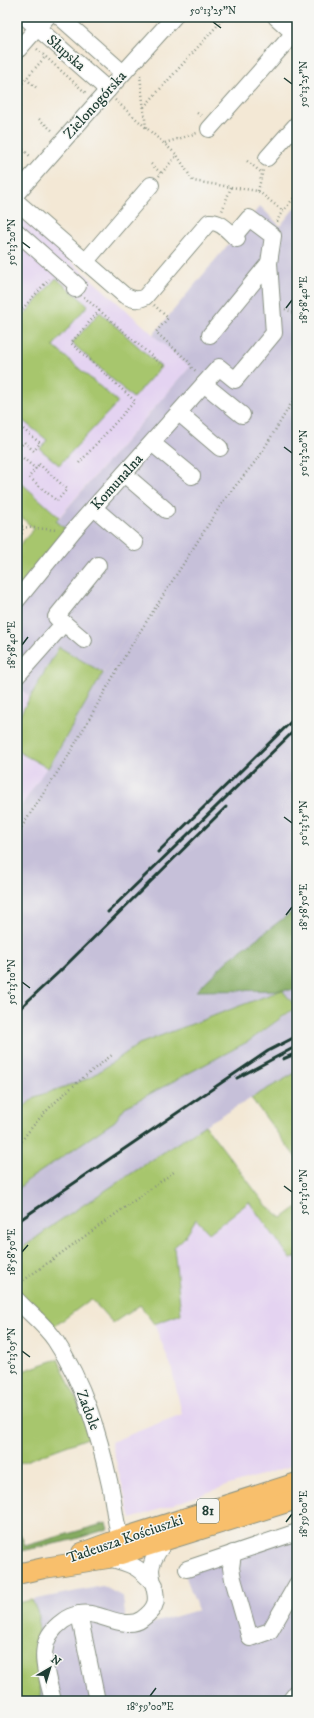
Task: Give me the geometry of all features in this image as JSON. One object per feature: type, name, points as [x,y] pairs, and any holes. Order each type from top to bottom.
[{"type":"main road","name":"Tadeusza Kościuszki","points":[[44,1568],[120,1539],[297,1482]]},
{"type":"main road","name":"Tadeusza Kościuszki","points":[[17,1574],[44,1568],[108,1558],[297,1499]]},
{"type":"street","name":"Słupska","points":[[25,17],[42,22],[109,93]]},
{"type":"street","name":"Słupska","points":[[60,17],[123,73]]},
{"type":"street","name":"Zielonogórska","points":[[17,193],[109,93],[123,73],[174,17]]},
{"type":"street","points":[[209,130],[296,35],[276,17]]},
{"type":"street","points":[[17,51],[42,22]]},
{"type":"street","points":[[265,166],[297,124]]},
{"type":"street","points":[[86,261],[156,179]]},
{"type":"street","points":[[17,202],[124,295],[134,300],[139,300],[145,297],[209,222],[218,223],[235,237],[249,218],[273,236],[269,263],[210,335]]},
{"type":"street","points":[[17,232],[78,286],[75,289]]},
{"type":"street","name":"Komunalna","points":[[17,600],[73,531],[219,367],[235,380],[274,333],[269,263]]},
{"type":"street","points":[[204,384],[242,415]]},
{"type":"street","points":[[179,413],[220,448]]},
{"type":"street","points":[[152,443],[192,476]]},
{"type":"street","points":[[124,474],[166,510]]},
{"type":"street","points":[[94,508],[134,543]]},
{"type":"street","points":[[84,640],[56,617],[98,565]]},
{"type":"street","points":[[17,676],[64,623]]},
{"type":"street","name":"Zadole","points":[[17,1300],[54,1339],[74,1372],[98,1434],[120,1539]]},
{"type":"street","points":[[274,1507],[297,1509]]},
{"type":"street","points":[[187,1569],[297,1532]]},
{"type":"street","points":[[52,1701],[45,1668],[44,1653],[46,1639],[54,1628],[66,1619],[78,1614],[94,1614],[129,1623],[141,1620],[151,1611],[157,1600],[151,1570],[153,1560],[166,1540]]},
{"type":"street","points":[[233,1553],[231,1568],[233,1580],[250,1638],[270,1631],[297,1584]]},
{"type":"street","points":[[108,1558],[130,1564],[143,1572],[155,1586]]},
{"type":"street","points":[[78,1614],[98,1701]]},
{"type":"street","points":[[290,1701],[297,1692]]},
{"type":"path","points":[[144,107],[225,17]]},
{"type":"path","points":[[17,89],[45,57],[89,96]]},
{"type":"path","points":[[139,72],[146,128]]},
{"type":"path","points":[[26,79],[38,89]]},
{"type":"path","points":[[109,93],[177,155],[193,182],[258,191],[283,212]]},
{"type":"path","points":[[17,103],[22,107]]},
{"type":"path","points":[[39,119],[57,135]]},
{"type":"path","points":[[164,143],[209,130]]},
{"type":"path","points":[[17,144],[35,160]]},
{"type":"path","points":[[156,179],[177,155]]},
{"type":"path","points":[[247,161],[265,166],[258,191]]},
{"type":"path","points":[[151,164],[156,179]]},
{"type":"path","points":[[218,223],[231,187]]},
{"type":"path","points":[[273,236],[280,215],[297,194]]},
{"type":"path","points":[[17,314],[50,277]]},
{"type":"path","points":[[75,289],[163,366]]},
{"type":"path","points":[[145,297],[168,318],[156,332],[189,362],[192,368],[203,378],[204,384]]},
{"type":"path","points":[[79,463],[135,401],[70,343],[100,310]]},
{"type":"path","points":[[17,834],[68,756],[129,649],[224,500],[259,457],[297,394]]},
{"type":"path","points":[[17,424],[40,444],[34,451],[24,442],[17,452],[36,469]]},
{"type":"path","points":[[39,464],[67,489],[57,501],[29,477],[36,469],[39,464]]},
{"type":"path","points":[[17,519],[21,523],[23,532],[17,538]]},
{"type":"path","points":[[22,527],[73,531]]},
{"type":"path","points":[[17,1148],[27,1132],[73,1085],[112,1055]]},
{"type":"path","points":[[17,1285],[174,1172]]},
{"type":"shaded area","points":[[297,205],[297,1072],[205,1125],[56,1223],[17,1252],[17,1190],[28,1180],[114,1121],[125,1107],[249,1041],[296,1008],[282,990],[139,1044],[90,1078],[35,1097],[17,1113],[17,813],[62,744],[144,603],[103,673],[59,647],[30,697],[17,686],[17,604],[56,521],[190,367],[153,335],[260,206],[280,226]]},
{"type":"shaded area","points":[[19,215],[190,367],[59,517],[17,479],[17,217]]},
{"type":"shaded area","points":[[17,686],[30,697],[17,720]]},
{"type":"shaded area","points":[[17,751],[48,768],[17,813]]},
{"type":"shaded area","points":[[249,1202],[291,1259],[297,1257],[297,1464],[226,1486],[131,1519],[111,1442],[182,1414],[171,1366],[154,1324],[181,1314],[174,1247],[184,1238],[196,1219],[209,1232]]},
{"type":"shaded area","points":[[297,1526],[297,1599],[290,1612],[297,1623],[297,1701],[17,1701],[17,1603],[103,1586],[123,1597],[126,1623],[129,1630],[198,1610],[182,1566]]},
{"type":"green space","points":[[56,278],[88,305],[53,346],[118,402],[59,465],[40,449],[47,440],[17,416],[17,400],[23,394],[17,389],[17,323]]},
{"type":"green space","points":[[100,312],[161,367],[133,398],[72,343]]},
{"type":"green space","points":[[17,479],[59,517],[56,521],[66,529],[17,592],[17,548],[34,529],[17,513]]},
{"type":"green space","points":[[59,647],[103,673],[48,768],[17,751],[17,720]]},
{"type":"green space","points":[[297,908],[297,990],[196,991],[228,960]]},
{"type":"green space","points":[[282,990],[296,1007],[249,1041],[125,1107],[115,1121],[28,1180],[17,1190],[17,1113],[35,1097],[90,1078],[139,1044]]},
{"type":"green space","points":[[297,1072],[297,1159],[251,1098]]},
{"type":"green space","points":[[205,1125],[266,1205],[282,1218],[297,1207],[297,1257],[291,1259],[249,1202],[209,1233],[196,1219],[184,1238],[174,1247],[181,1314],[154,1324],[140,1305],[113,1323],[91,1299],[51,1329],[17,1295],[17,1252],[56,1223]]},
{"type":"green space","points":[[58,1359],[93,1436],[17,1464],[17,1373]]},
{"type":"green space","points":[[106,1523],[108,1529],[72,1540],[17,1552],[17,1534],[21,1535],[25,1546]]},
{"type":"green space","points":[[32,1600],[39,1616],[36,1660],[42,1701],[17,1701],[17,1603]]},
{"type":"railway","points":[[158,852],[297,716]]},
{"type":"railway","points":[[108,912],[297,728]]},
{"type":"railway","points":[[17,1011],[59,972],[226,807]]},
{"type":"railway","points":[[17,1222],[268,1051],[297,1036]]},
{"type":"railway","points":[[237,1078],[297,1046]]},
{"type":"railway","points":[[283,1059],[297,1053]]}]
